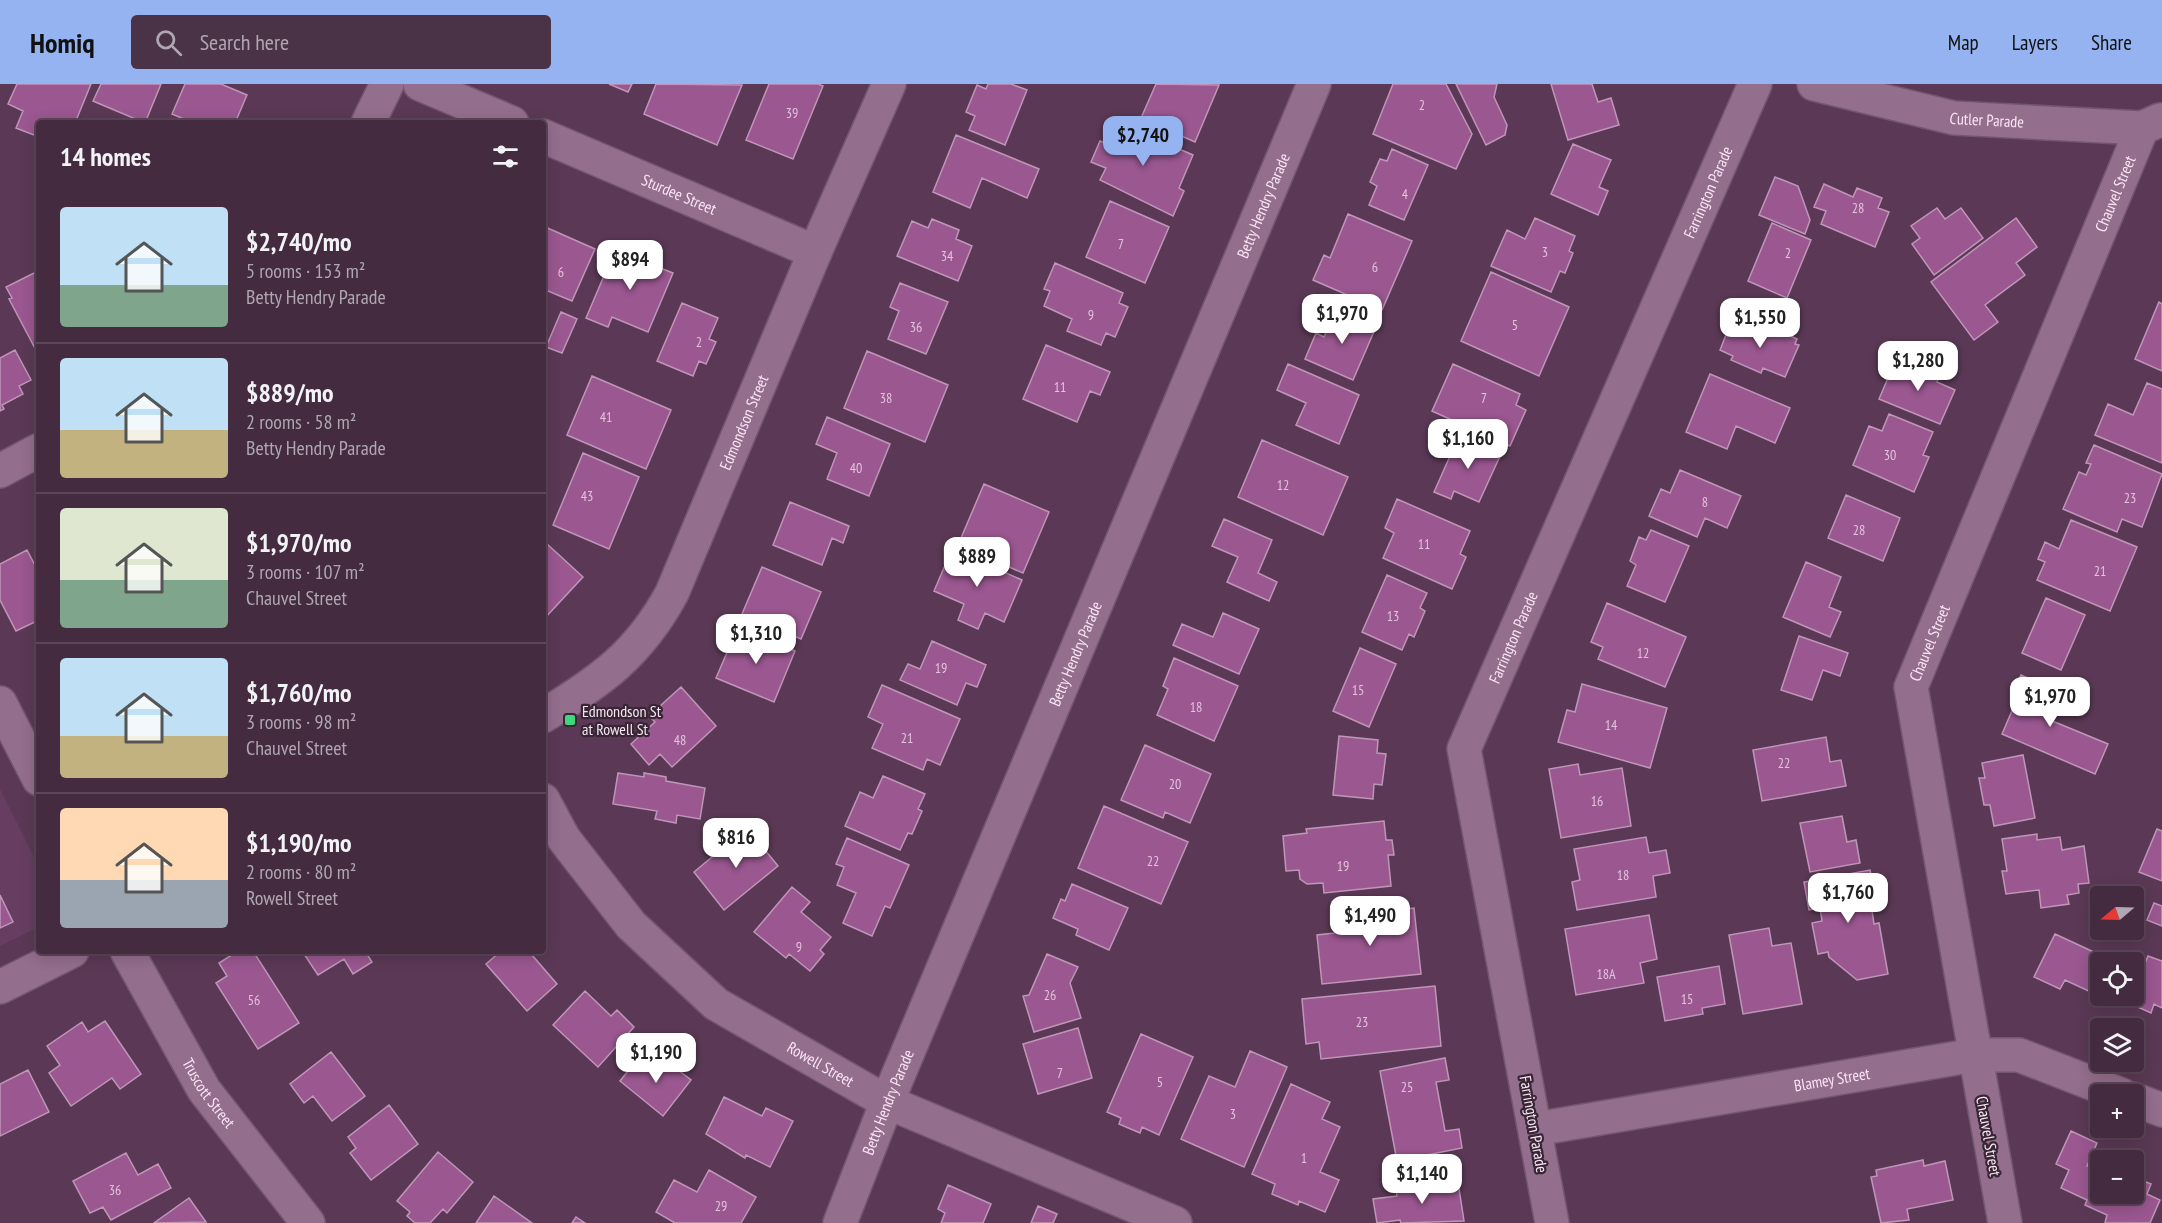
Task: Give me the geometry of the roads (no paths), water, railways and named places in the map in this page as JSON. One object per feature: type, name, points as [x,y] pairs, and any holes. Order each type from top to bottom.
[{"type":"street","points":[[369,120],[387,84]]},
{"type":"street","points":[[420,84],[505,120]]},
{"type":"street","name":"Edmondson Street","points":[[546,714],[595,685],[639,644],[658,619],[672,594],[815,252],[889,84]]},
{"type":"street","name":"Betty Hendry Parade","points":[[840,1223],[887,1102],[1314,84]]},
{"type":"street","name":"Farrington Parade","points":[[1552,1223],[1464,749],[1755,84]]},
{"type":"street","name":"Cutler Parade","points":[[1814,84],[1954,118],[2152,124]]},
{"type":"street","name":"Chauvel Street","points":[[2005,1223],[1911,687],[2152,124]]},
{"type":"street","name":"Sturdee Street","points":[[546,137],[815,252]]},
{"type":"street","points":[[0,471],[36,452]]},
{"type":"street","points":[[0,703],[36,774]]},
{"type":"street","name":"Rowell Street","points":[[546,806],[564,839],[631,925],[717,1004],[887,1102],[1175,1223]]},
{"type":"street","points":[[0,987],[66,954]]},
{"type":"street","name":"Truscott Street","points":[[129,954],[204,1090],[308,1223]]},
{"type":"street","name":"Blamey Street","points":[[1536,1129],[1975,1055],[2019,1055],[2094,1084]]},
{"type":"street","points":[[2144,1103],[2162,1110]]},
{"type":"place","name":"Edmondson St at Rowell St","points":[[570,720]]}]
